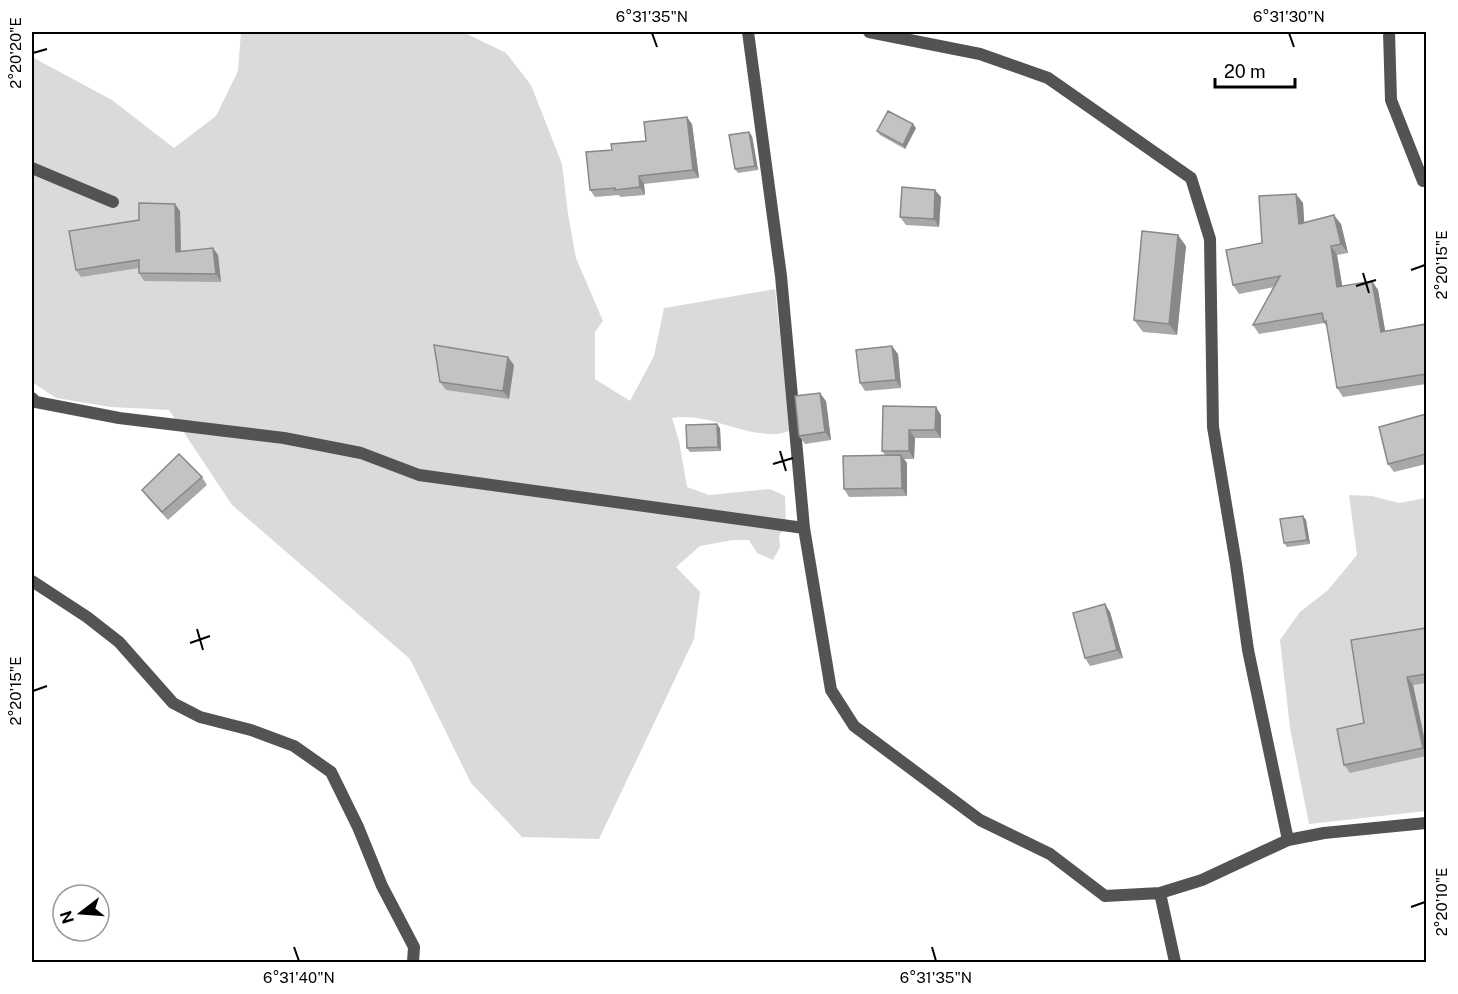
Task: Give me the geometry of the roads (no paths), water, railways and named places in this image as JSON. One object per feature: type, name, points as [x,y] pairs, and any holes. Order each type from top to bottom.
[{"type":"street","points":[[748,32],[781,276],[804,528],[831,690],[854,726],[980,820],[1050,854],[1105,896],[1161,893],[1202,880],[1288,840],[1324,833],[1426,823]]},
{"type":"street","points":[[869,32],[980,54],[1048,78],[1191,178],[1210,240],[1213,427],[1248,650],[1288,840]]},
{"type":"street","points":[[1389,32],[1391,100],[1423,181]]},
{"type":"street","points":[[32,168],[113,202]]},
{"type":"street","points":[[32,398],[36,402],[119,417],[295,440],[361,453],[419,476],[804,528]]},
{"type":"street","points":[[32,581],[87,617],[119,642],[172,703],[200,717],[251,730],[294,746],[331,772],[358,827],[382,886],[414,947],[413,963]]},
{"type":"street","points":[[1161,893],[1175,963]]}]
